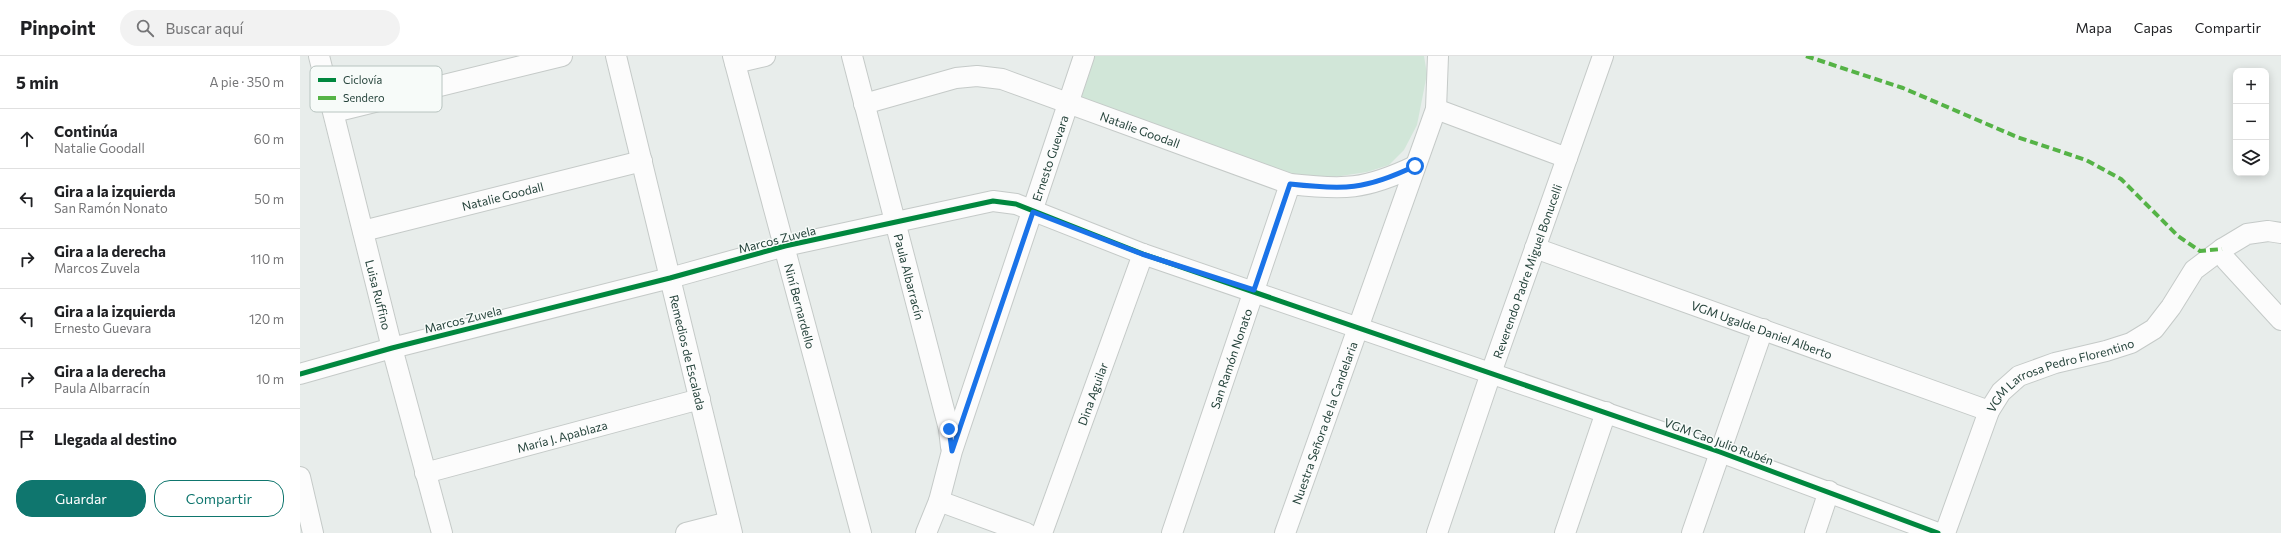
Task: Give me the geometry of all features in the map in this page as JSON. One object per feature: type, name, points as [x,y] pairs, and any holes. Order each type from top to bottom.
[{"type":"street","name":"Luisa Ruffino","points":[[319,56],[322,66]]},
{"type":"street","points":[[442,85],[562,56]]},
{"type":"street","name":"Remedios de Escalada","points":[[616,56],[730,528]]},
{"type":"street","points":[[734,59],[765,56]]},
{"type":"street","name":"Paula Albarracín","points":[[852,56],[949,429],[952,451]]},
{"type":"street","name":"Ernesto Guevara","points":[[926,533],[939,501],[952,451],[1084,56]]},
{"type":"street","name":"Nuestra Señora de la Candelaria","points":[[1285,533],[1436,109],[1438,56]]},
{"type":"street","name":"Reverendo Padre Miguel Bonucelli","points":[[1437,533],[1490,373],[1603,56]]},
{"type":"street","name":"Niní Bernardello","points":[[734,59],[861,533]]},
{"type":"street","name":"Natalie Goodall","points":[[864,104],[956,78],[978,76],[1002,79],[1067,104],[1290,184],[1331,189],[1357,187],[1387,179],[1415,166]]},
{"type":"street","points":[[1436,109],[1567,158]]},
{"type":"street","name":"Luisa Ruffino","points":[[334,112],[392,348],[442,533]]},
{"type":"street","name":"Natalie Goodall","points":[[363,231],[642,161]]},
{"type":"street","name":"San Ramón Nonato","points":[[1172,533],[1290,184]]},
{"type":"street","name":"Marcos Zuvela","points":[[300,374],[392,348],[670,278],[785,246],[993,201],[1016,204],[1142,254],[1254,290],[1359,328]]},
{"type":"street","name":"VGM Larrosa Pedro Florentino","points":[[1945,533],[1989,411],[2001,392],[2019,376],[2054,363],[2106,351],[2131,343],[2154,329],[2171,307],[2194,270],[2222,249],[2247,234],[2268,231],[2281,232]]},
{"type":"street","name":"VGM Ugalde Daniel Alberto","points":[[1535,248],[1989,411]]},
{"type":"street","points":[[2222,249],[2222,254],[2226,260],[2281,320]]},
{"type":"street","name":"Dina Aguilar","points":[[1042,533],[1142,254]]},
{"type":"street","name":"VGM Cao Julio Rubén","points":[[1359,328],[1720,452],[1829,491],[1938,533]]},
{"type":"street","points":[[1692,533],[1763,329]]},
{"type":"street","name":"María J. Apablaza","points":[[425,473],[700,399]]},
{"type":"street","points":[[1565,533],[1606,412]]},
{"type":"street","points":[[300,478],[313,533]]},
{"type":"street","points":[[1815,533],[1829,491]]},
{"type":"street","points":[[939,501],[1026,533]]},
{"type":"street","points":[[686,533],[730,528]]},
{"type":"green space","points":[[1088,56],[1424,56],[1427,74],[1417,125],[1404,150],[1389,165],[1367,172],[1334,177],[1292,175],[1073,99]]},
{"type":"marked path","points":[[1806,56],[1903,88],[2017,137],[2086,160],[2121,179],[2178,236],[2200,251],[2222,249]]},
{"type":"cycle path","points":[[300,374],[392,348],[670,278],[785,246],[993,201],[1016,204],[1143,254],[1720,452],[1938,533]]},
{"type":"route","points":[[949,429],[952,451],[1033,212],[1142,254],[1254,290],[1290,184],[1331,189],[1357,187],[1387,179],[1415,166]]}]
